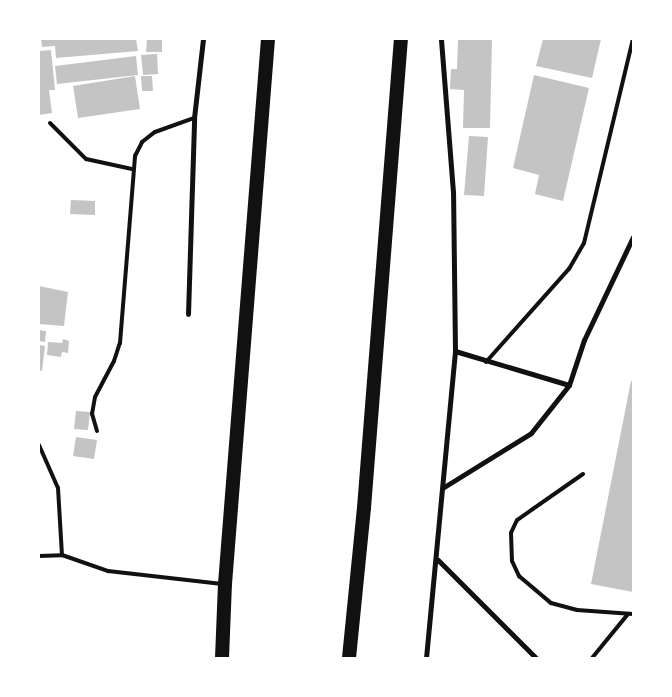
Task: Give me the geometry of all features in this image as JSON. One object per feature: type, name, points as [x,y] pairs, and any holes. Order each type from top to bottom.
[{"type":"highway","points":[[222,658],[225,584],[268,39]]},
{"type":"highway","points":[[349,658],[364,508],[401,39]]},
{"type":"street","points":[[188,314],[194,118],[203,39]]},
{"type":"street","points":[[426,658],[438,560],[455,351],[453,192],[441,39]]},
{"type":"street","points":[[444,487],[532,433],[569,385],[584,340],[633,237]]},
{"type":"street","points":[[455,351],[486,362],[569,385]]},
{"type":"street","points":[[438,560],[536,658]]},
{"type":"lane","points":[[486,362],[569,269],[584,243],[633,39]]},
{"type":"lane","points":[[96,431],[92,414],[95,397],[114,361],[120,343],[132,169],[142,142],[155,132],[194,118]]},
{"type":"lane","points":[[50,123],[86,159],[132,169]]},
{"type":"lane","points":[[39,445],[58,488],[62,555]]},
{"type":"lane","points":[[583,474],[517,520],[511,533],[512,561],[519,576],[536,593],[551,603],[577,610],[633,614]]},
{"type":"lane","points":[[39,556],[62,555],[108,571],[225,584]]},
{"type":"lane","points":[[592,658],[628,614]]},
{"type":"building","points":[[41,39],[136,39],[138,51],[56,58],[55,46],[42,47]]},
{"type":"building","points":[[147,39],[162,39],[162,52],[146,52]]},
{"type":"building","points":[[458,39],[492,40],[490,128],[463,128],[464,90],[450,89],[451,69],[457,69]]},
{"type":"building","points":[[543,39],[601,39],[592,78],[536,66]]},
{"type":"building","points":[[51,50],[55,90],[49,90],[52,113],[39,115],[39,51]]},
{"type":"building","points":[[157,54],[158,74],[143,75],[141,55]]},
{"type":"building","points":[[136,56],[138,75],[57,84],[55,66]]},
{"type":"building","points":[[534,75],[589,88],[563,201],[535,194],[539,175],[513,168]]},
{"type":"building","points":[[135,76],[140,109],[78,118],[73,86]]},
{"type":"building","points":[[141,76],[152,76],[153,91],[142,91]]},
{"type":"building","points":[[469,136],[488,137],[484,196],[464,195]]},
{"type":"building","points":[[71,200],[95,201],[95,215],[70,214]]},
{"type":"building","points":[[39,286],[68,292],[64,326],[39,324]]},
{"type":"building","points":[[39,330],[46,331],[45,342],[39,341]]},
{"type":"building","points":[[63,339],[69,341],[68,353],[62,352],[61,357],[47,355],[48,342],[62,343]]},
{"type":"building","points":[[39,345],[45,346],[42,371],[39,370]]},
{"type":"building","points":[[631,381],[633,381],[633,592],[591,584]]},
{"type":"building","points":[[76,411],[90,412],[88,430],[74,429]]},
{"type":"building","points":[[76,437],[97,440],[94,459],[73,456]]}]
